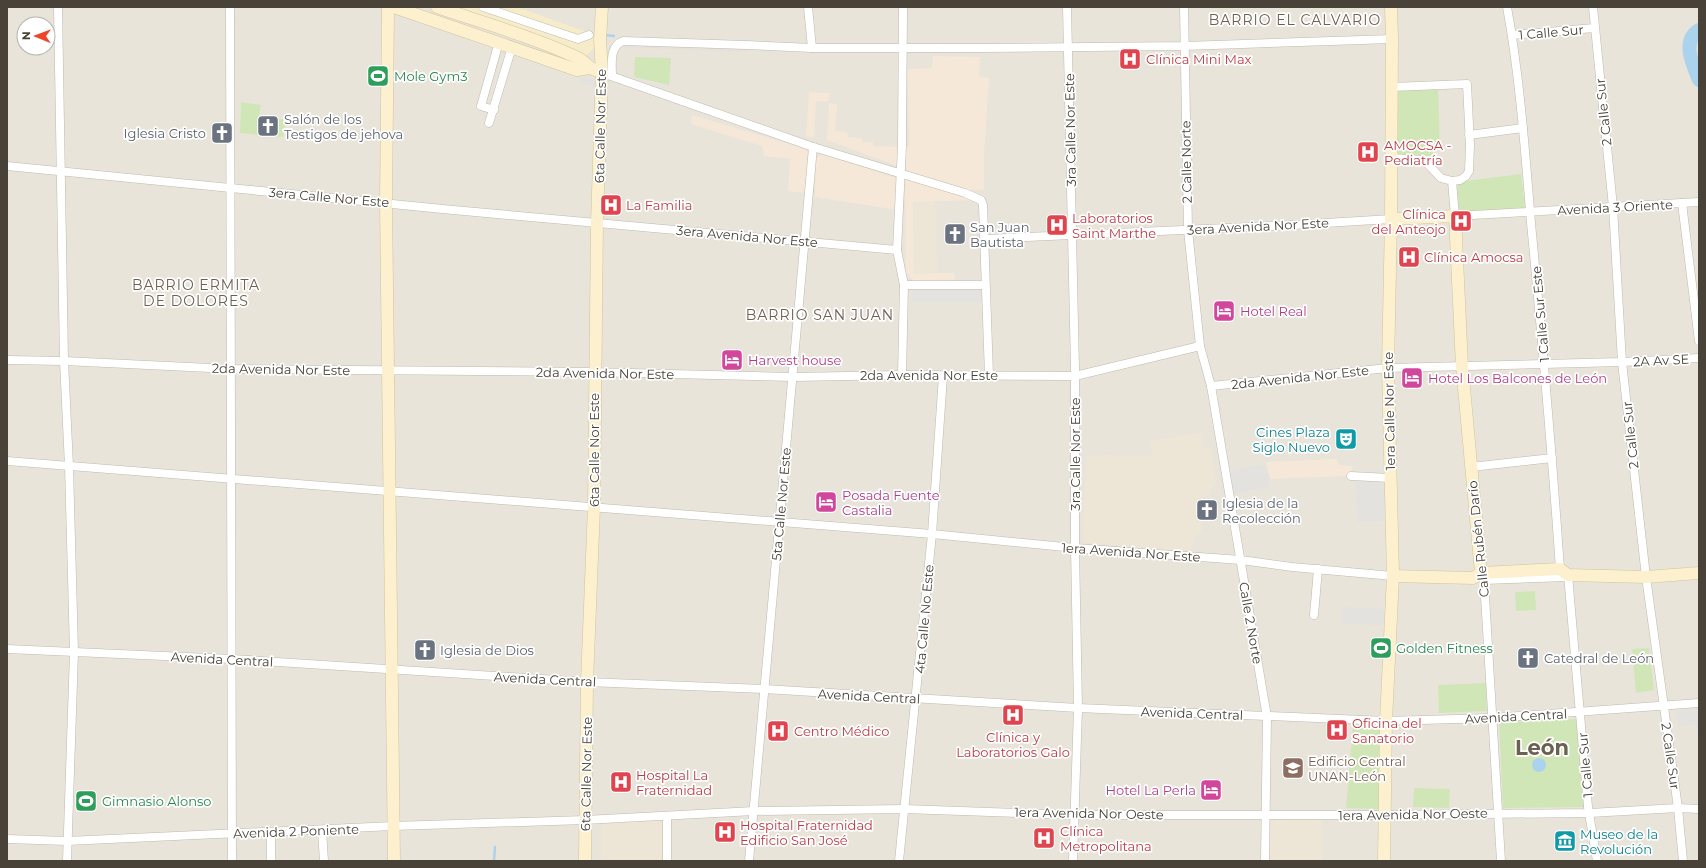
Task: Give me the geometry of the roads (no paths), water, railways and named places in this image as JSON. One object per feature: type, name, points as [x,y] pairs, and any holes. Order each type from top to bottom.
[{"type":"street","points":[[58,7],[60,54],[64,361],[70,466],[74,652],[67,861]]},
{"type":"street","points":[[230,7],[232,861]]},
{"type":"street","points":[[388,7],[386,203],[394,861]]},
{"type":"street","points":[[394,7],[517,48],[577,70],[590,68]]},
{"type":"street","points":[[437,7],[528,38],[580,59],[590,68],[607,75],[813,147],[860,160],[900,174],[964,193],[981,200],[983,205],[985,239],[985,285],[989,375]]},
{"type":"street","points":[[483,7],[578,39],[594,37]]},
{"type":"street","name":"6ta Calle Nor Este","points":[[590,68],[594,37],[602,7]]},
{"type":"street","points":[[808,7],[812,48]]},
{"type":"street","points":[[902,375],[904,285],[897,250],[903,7]]},
{"type":"street","points":[[1067,7],[1068,48]]},
{"type":"street","name":"2 Calle Norte","points":[[1184,7],[1188,230],[1200,346],[1211,386]]},
{"type":"street","name":"1era Calle Nor Este","points":[[1384,861],[1386,721],[1393,576],[1388,368],[1392,158],[1391,7]]},
{"type":"street","name":"1 Calle Sur","points":[[1507,7],[1512,35],[1594,28]]},
{"type":"street","name":"2 Calle Sur","points":[[1593,7],[1613,207],[1622,362],[1646,577],[1678,808],[1683,861]]},
{"type":"street","points":[[462,30],[468,18]]},
{"type":"street","name":"1 Calle Sur Este","points":[[1512,35],[1523,128],[1545,364],[1552,458],[1565,574]]},
{"type":"street","name":"6ta Calle Nor Este","points":[[585,861],[587,682],[594,507],[597,223],[607,75],[594,37]]},
{"type":"street","points":[[490,123],[517,48],[528,38]]},
{"type":"street","points":[[607,75],[612,52],[616,45],[623,42],[812,48],[1068,48],[1184,46],[1392,39]]},
{"type":"street","points":[[494,110],[481,106],[499,42]]},
{"type":"street","name":"3ra Calle Nor Este","points":[[1068,48],[1075,376],[1075,548],[1078,708],[1076,815],[1073,861]]},
{"type":"street","points":[[1392,87],[1467,84],[1469,171],[1466,176],[1460,180],[1452,181],[1441,178],[1424,160],[1392,158]]},
{"type":"street","points":[[1469,135],[1523,128]]},
{"type":"street","name":"5ta Calle Nor Este","points":[[749,861],[813,147]]},
{"type":"street","points":[[7,166],[61,171]]},
{"type":"street","name":"3era Calle Nor Este","points":[[61,171],[597,223]]},
{"type":"street","points":[[1452,181],[1455,216]]},
{"type":"street","name":"Avenida 3 Oriente","points":[[1530,212],[1699,202]]},
{"type":"street","points":[[1682,203],[1699,341]]},
{"type":"street","name":"3era Avenida Nor Este","points":[[985,239],[1530,212]]},
{"type":"street","name":"Calle Rubén Darío","points":[[1455,216],[1462,366],[1482,576],[1501,861]]},
{"type":"street","name":"3era Avenida Nor Este","points":[[597,223],[897,250]]},
{"type":"street","points":[[904,285],[985,285]]},
{"type":"street","name":"2da Avenida Nor Este","points":[[7,360],[64,361],[231,369],[388,370],[793,377],[902,375],[1075,376],[1200,346]]},
{"type":"street","name":"2A Av SE","points":[[1545,364],[1699,358]]},
{"type":"street","name":"2da Avenida Nor Este","points":[[1211,386],[1388,368],[1545,364]]},
{"type":"street","name":"4ta Calle No Este","points":[[900,861],[932,534],[943,376]]},
{"type":"street","name":"Calle 2 Norte","points":[[1211,386],[1267,716],[1265,861]]},
{"type":"street","points":[[1471,467],[1552,458]]},
{"type":"street","points":[[7,461],[780,522]]},
{"type":"street","points":[[1351,476],[1390,478]]},
{"type":"street","name":"1era Avenida Nor Este","points":[[780,522],[932,534],[1075,548],[1241,560],[1393,576],[1472,578],[1482,576],[1565,574],[1646,577],[1699,573]]},
{"type":"street","points":[[1314,615],[1318,569]]},
{"type":"street","name":"1 Calle Sur","points":[[1565,574],[1590,813],[1597,861]]},
{"type":"street","name":"Avenida Central","points":[[7,649],[232,659],[587,682],[764,689],[1078,708],[1386,721],[1492,718],[1699,703]]},
{"type":"street","name":"1era Avenida Nor Oeste","points":[[586,820],[754,811],[904,809],[1076,815],[1384,815],[1590,813],[1678,808],[1699,809]]},
{"type":"street","points":[[667,816],[667,861]]},
{"type":"street","name":"Avenida 2 Poniente","points":[[7,840],[68,841],[322,831],[393,826],[586,820]]},
{"type":"street","points":[[322,831],[324,861]]},
{"type":"street","points":[[271,832],[271,861]]},
{"type":"water","points":[[1536,758],[1542,758],[1546,762],[1546,768],[1542,772],[1536,772],[1532,768],[1532,762]]},
{"type":"waterway","points":[[1699,30],[1691,40],[1690,47],[1690,54],[1699,80]]},
{"type":"waterway","points":[[604,35],[614,36]]},
{"type":"waterway","points":[[494,861],[495,847]]},
{"type":"place","name":"Clínica Mini Max","points":[[1130,59]]},
{"type":"place","name":"Mole Gym3","points":[[378,76]]},
{"type":"place","name":"Salón de los Testigos de jehova","points":[[268,126]]},
{"type":"place","name":"Iglesia Cristo","points":[[222,133]]},
{"type":"place","name":"AMOCSA - Pediatría","points":[[1368,152]]},
{"type":"place","name":"La Familia","points":[[611,205]]},
{"type":"place","name":"Clínica del Anteojo","points":[[1461,221]]},
{"type":"place","name":"Laboratorios Saint Marthe","points":[[1057,225]]},
{"type":"place","name":"San Juan Bautista","points":[[955,234]]},
{"type":"place","name":"Clínica Amocsa","points":[[1409,257]]},
{"type":"place","name":"Hotel Real","points":[[1224,311]]},
{"type":"place","name":"Harvest house","points":[[732,360]]},
{"type":"place","name":"Hotel Los Balcones de León","points":[[1412,378]]},
{"type":"place","name":"Cines Plaza Siglo Nuevo","points":[[1346,439]]},
{"type":"place","name":"Posada Fuente Castalia","points":[[826,502]]},
{"type":"place","name":"Iglesia de la Recolección","points":[[1207,510]]},
{"type":"place","name":"Golden Fitness","points":[[1381,648]]},
{"type":"place","name":"Iglesia de Dios","points":[[425,650]]},
{"type":"place","name":"Catedral de León","points":[[1528,658]]},
{"type":"place","name":"Clínica y Laboratorios Galo","points":[[1013,715]]},
{"type":"place","name":"Oficina del Sanatorio","points":[[1337,730]]},
{"type":"place","name":"Centro Médico","points":[[778,731]]},
{"type":"place","name":"Edificio Central UNAN-León","points":[[1293,768]]},
{"type":"place","name":"Hospital La Fraternidad","points":[[621,782]]},
{"type":"place","name":"Hotel La Perla","points":[[1211,790]]},
{"type":"place","name":"Gimnasio Alonso","points":[[86,801]]},
{"type":"place","name":"Hospital Fraternidad Edificio San José","points":[[725,832]]},
{"type":"place","name":"Clínica Metropolitana","points":[[1044,838]]},
{"type":"place","name":"Museo de la Revolución","points":[[1565,841]]},
{"type":"district","name":"BARRIO EL CALVARIO","points":[[1295,20]]},
{"type":"district","name":"BARRIO ERMITA DE DOLORES","points":[[196,294]]},
{"type":"district","name":"BARRIO SAN JUAN","points":[[820,315]]},
{"type":"district","name":"León","points":[[1542,748]]}]
